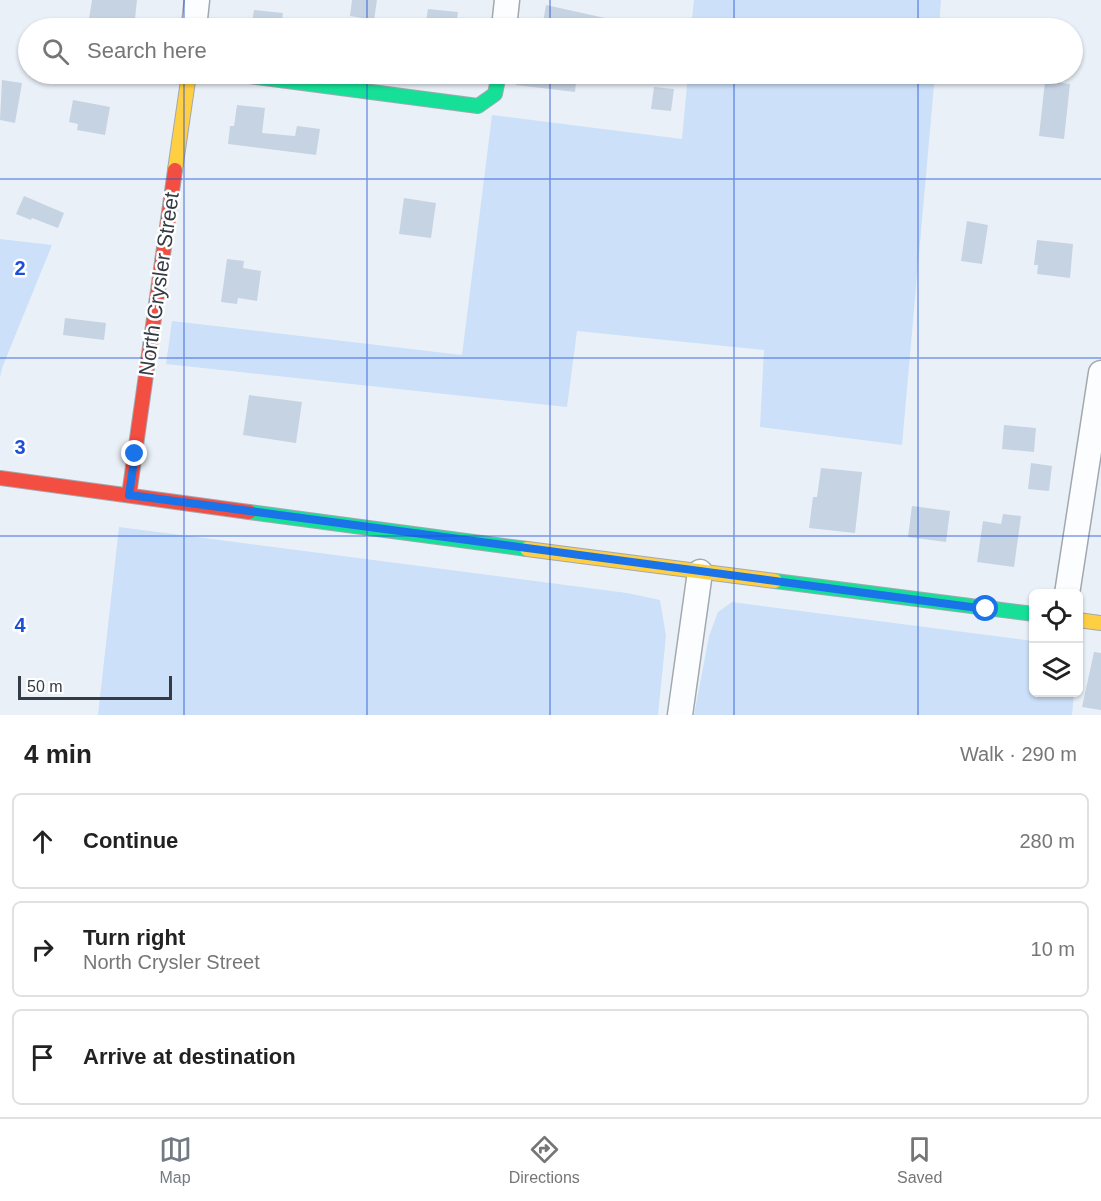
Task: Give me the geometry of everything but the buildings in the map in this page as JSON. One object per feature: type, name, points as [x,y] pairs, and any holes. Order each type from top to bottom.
[{"type":"main road","name":"North Crysler Street","points":[[129,495],[188,84]]},
{"type":"main road","points":[[310,84],[478,106],[493,99],[497,84]]},
{"type":"main road","points":[[0,478],[700,572],[1029,613]]},
{"type":"main road","points":[[1083,621],[1101,623]]},
{"type":"street","points":[[195,18],[197,0]]},
{"type":"street","points":[[505,18],[507,0]]},
{"type":"street","points":[[1068,589],[1101,373]]},
{"type":"street","points":[[680,715],[700,572]]},
{"type":"shaded area","points":[[694,0],[941,0],[940,18],[692,18]]},
{"type":"shaded area","points":[[687,84],[934,84],[902,445],[760,427],[764,350],[577,331],[567,407],[166,364],[172,321],[462,355],[492,115],[682,139]]},
{"type":"shaded area","points":[[0,239],[52,245],[0,378]]},
{"type":"shaded area","points":[[119,527],[627,593],[660,600],[666,636],[658,715],[98,715]]},
{"type":"shaded area","points":[[732,602],[1029,640],[1029,697],[1074,697],[1072,715],[694,715],[709,636],[718,612]]},
{"type":"traffic: fast","points":[[310,84],[478,106],[495,94],[497,84]]},
{"type":"traffic: fast","points":[[249,512],[527,549]]},
{"type":"traffic: fast","points":[[775,581],[1029,613]]},
{"type":"traffic: slow","points":[[175,170],[188,84]]},
{"type":"traffic: slow","points":[[527,549],[775,581]]},
{"type":"traffic: slow","points":[[1083,621],[1101,623]]},
{"type":"traffic: jam","points":[[129,495],[175,170]]},
{"type":"traffic: jam","points":[[0,478],[249,512]]},
{"type":"route","points":[[135,454],[129,495],[986,609]]}]
